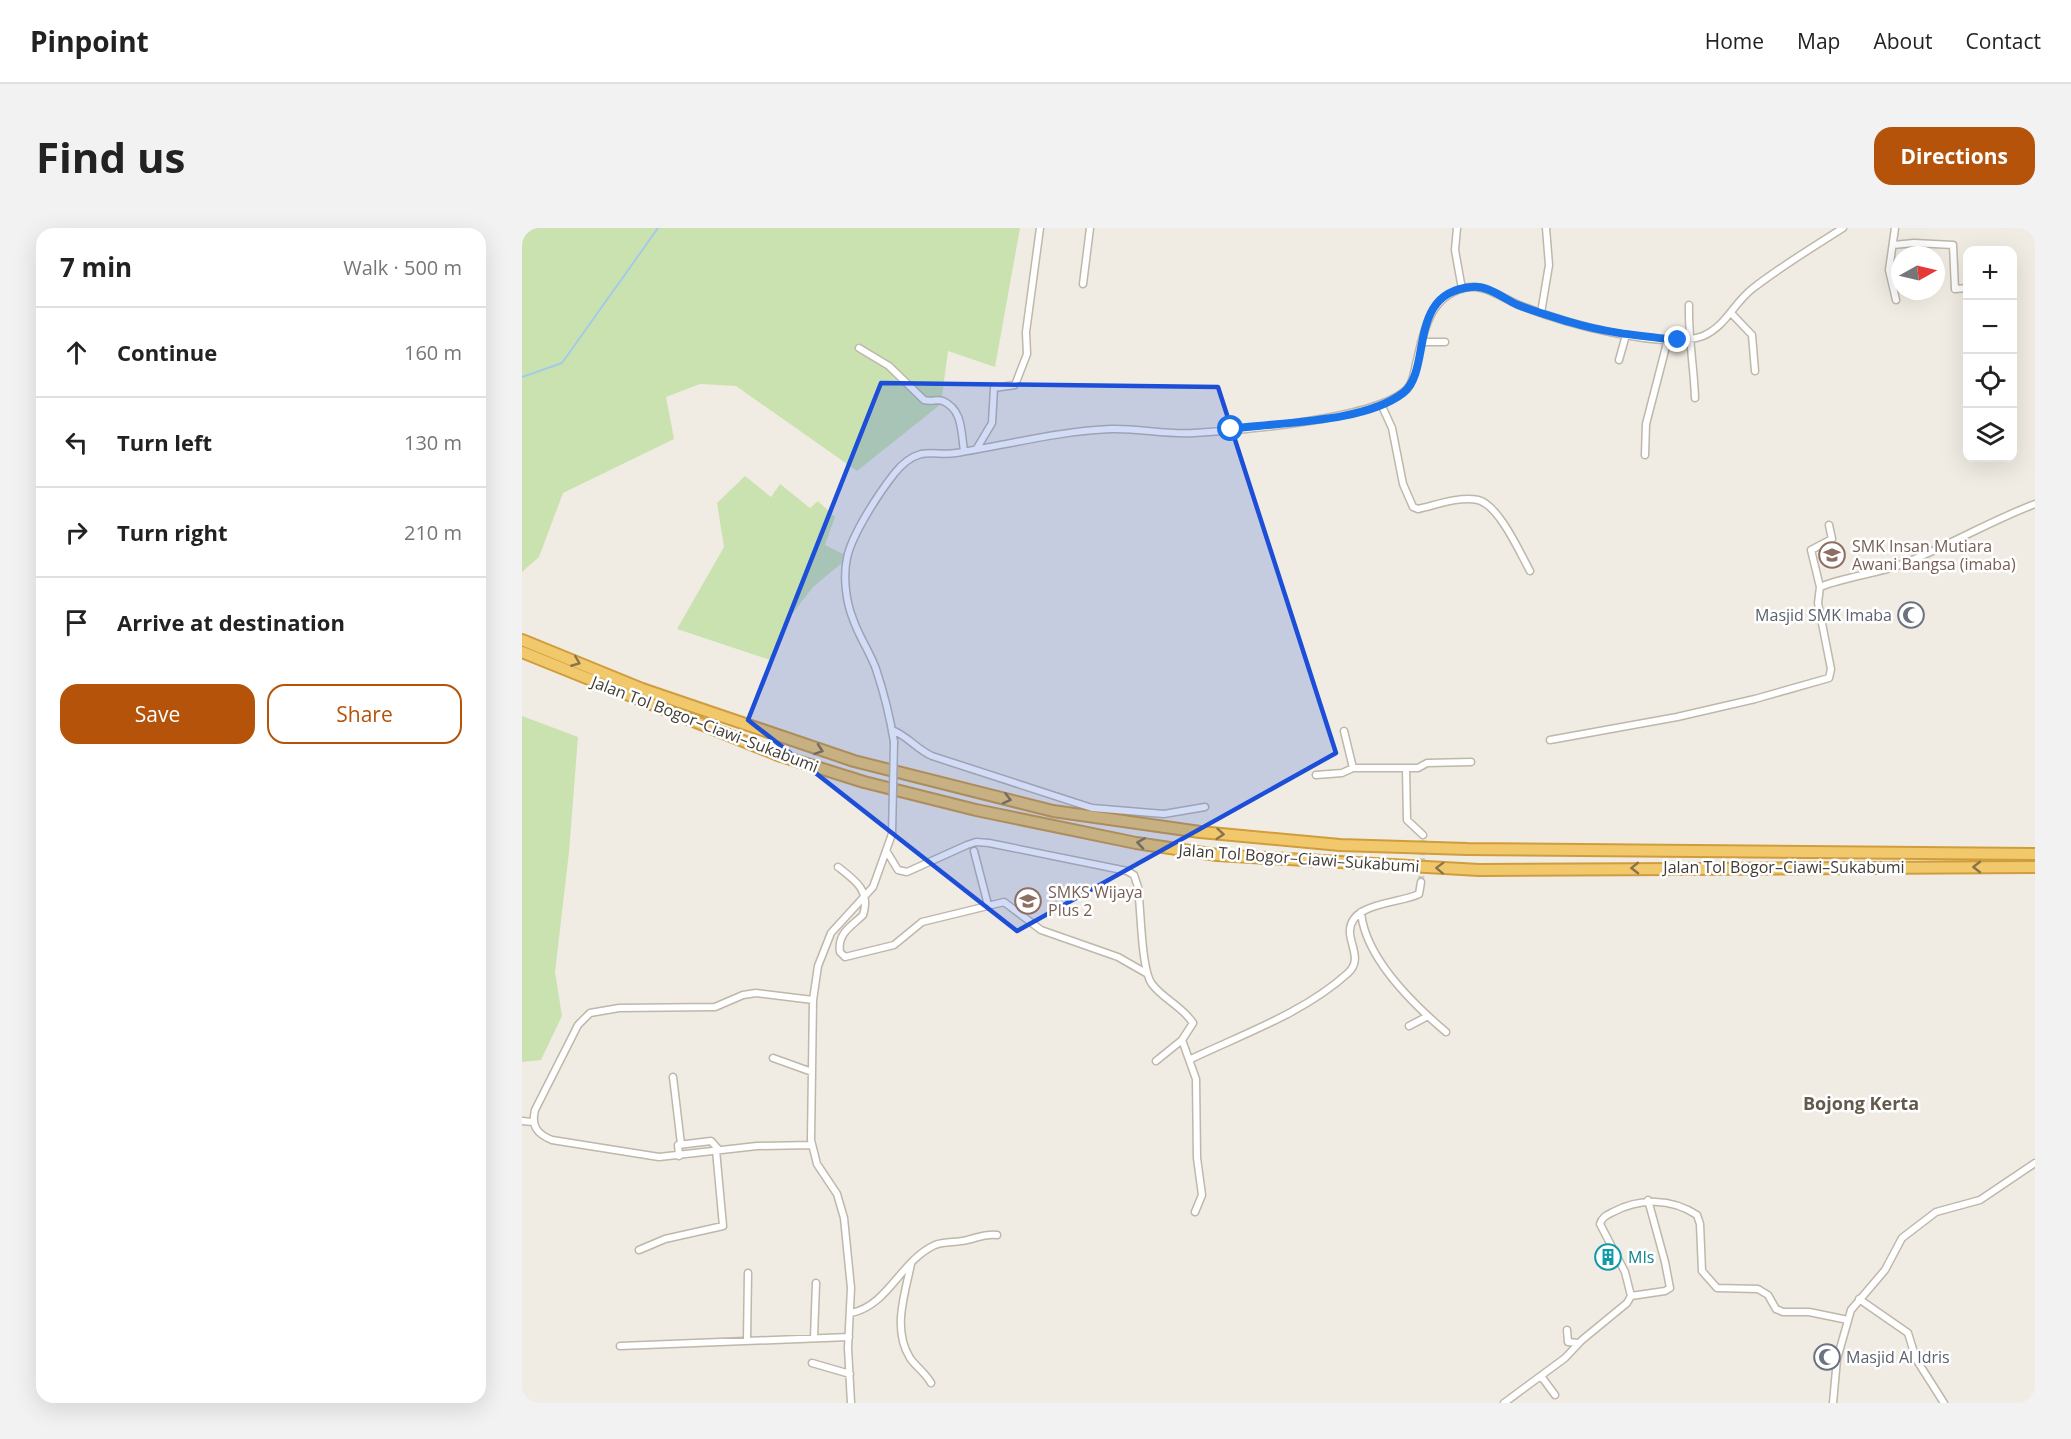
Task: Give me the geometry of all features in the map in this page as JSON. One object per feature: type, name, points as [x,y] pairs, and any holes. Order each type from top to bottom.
[{"type":"highway","name":"Jalan Tol Bogor–Ciawi–Sukabumi","points":[[522,640],[642,688],[854,762],[1076,814],[1200,832],[1340,845],[1490,849],[2035,854]]},
{"type":"highway","name":"Jalan Tol Bogor–Ciawi–Sukabumi","points":[[522,652],[778,755],[864,782],[976,810],[1136,843],[1217,855],[1479,870],[2035,867]]},
{"type":"street","points":[[977,448],[992,423],[994,388],[1015,385],[1024,363],[1040,228]]},
{"type":"street","points":[[1083,284],[1090,228]]},
{"type":"street","points":[[1457,228],[1455,250],[1462,289]]},
{"type":"street","points":[[1541,313],[1549,265],[1546,228]]},
{"type":"street","points":[[1895,228],[1893,245],[1952,244],[1954,246],[1955,289],[1963,288]]},
{"type":"street","points":[[851,1403],[849,1337],[851,1313],[848,1262],[840,1202],[834,1188],[817,1164],[812,1145],[813,1000],[818,966],[831,933],[876,883],[892,834],[894,742],[890,712],[876,668],[849,608],[847,558],[882,491],[906,462],[925,454],[964,451],[1078,431],[1115,429],[1158,434],[1281,426],[1381,404],[1409,387],[1421,342],[1436,306],[1447,295],[1462,289],[1481,287],[1541,313],[1594,329],[1626,335],[1688,339],[1716,329],[1741,299],[1758,285],[1840,229]]},
{"type":"street","points":[[1891,258],[1889,270],[1891,279]]},
{"type":"street","points":[[1689,305],[1688,339],[1694,368],[1695,398]]},
{"type":"street","points":[[1731,313],[1752,335],[1755,371]]},
{"type":"street","points":[[1619,360],[1626,335]]},
{"type":"street","points":[[1645,455],[1646,424],[1668,339]]},
{"type":"street","points":[[1421,342],[1445,342]]},
{"type":"street","points":[[859,348],[889,366],[924,400],[940,400],[955,409],[960,420],[964,451]]},
{"type":"street","points":[[1381,404],[1392,429],[1403,484],[1413,507],[1418,509],[1465,499],[1484,503],[1506,527],[1530,571]]},
{"type":"street","points":[[1820,587],[1900,565],[1957,542],[1992,520],[2035,504]]},
{"type":"street","points":[[1550,740],[1677,717],[1755,699],[1829,678],[1831,669],[1818,603],[1820,587],[1811,550],[1832,539],[1829,525]]},
{"type":"street","points":[[892,730],[903,734],[918,750],[932,756],[1092,808],[1164,814],[1205,807]]},
{"type":"street","points":[[1344,731],[1353,768]]},
{"type":"street","points":[[1316,775],[1337,774],[1353,768],[1406,769],[1422,768],[1427,763],[1471,762]]},
{"type":"street","points":[[1406,769],[1407,820],[1423,835]]},
{"type":"street","points":[[887,852],[898,870],[907,872],[976,842],[1127,871],[1134,875],[1138,887],[1146,973],[1157,991],[1173,1001],[1192,1021],[1192,1026],[1182,1040],[1156,1061]]},
{"type":"street","points":[[974,851],[987,905]]},
{"type":"street","points":[[838,867],[860,884],[865,897],[863,915],[845,931],[840,939],[840,952],[845,957],[892,946],[918,924],[987,905],[1008,903],[1041,930],[1118,957],[1146,973]]},
{"type":"street","points":[[1191,1059],[1302,1004],[1348,972],[1356,956],[1350,933],[1352,922],[1361,912],[1419,894],[1421,882]]},
{"type":"street","points":[[1361,912],[1364,932],[1378,958],[1405,994],[1446,1032]]},
{"type":"street","points":[[812,1145],[717,1150],[679,1156],[650,1156],[564,1143],[542,1135],[533,1122],[535,1110],[568,1042],[582,1020],[590,1013],[619,1008],[715,1007],[743,995],[756,993],[813,1000]]},
{"type":"street","points":[[1409,1026],[1428,1016]]},
{"type":"street","points":[[1182,1040],[1191,1059],[1196,1079],[1197,1158],[1202,1195],[1196,1212]]},
{"type":"street","points":[[773,1058],[812,1072]]},
{"type":"street","points":[[674,1077],[681,1144]]},
{"type":"street","points":[[522,1121],[533,1122]]},
{"type":"street","points":[[639,1250],[665,1239],[723,1226],[717,1150],[711,1141],[681,1144],[677,1145],[679,1156]]},
{"type":"street","points":[[1833,1403],[1837,1359],[1848,1320],[1859,1299],[1885,1270],[1898,1243],[1911,1230],[1936,1212],[1980,1200],[2035,1163]]},
{"type":"street","points":[[1630,1296],[1625,1272],[1600,1224],[1603,1218],[1617,1210],[1648,1200],[1697,1215],[1700,1224],[1702,1271],[1717,1288],[1758,1289],[1768,1294],[1776,1309],[1783,1312],[1809,1312],[1848,1320]]},
{"type":"street","points":[[1504,1403],[1565,1358],[1578,1343],[1618,1311],[1630,1296],[1665,1291],[1670,1288],[1648,1200]]},
{"type":"street","points":[[851,1313],[874,1304],[911,1264],[938,1244],[970,1240],[982,1234],[997,1235]]},
{"type":"street","points":[[911,1264],[900,1329],[909,1356],[925,1372],[931,1383]]},
{"type":"street","points":[[747,1340],[748,1273]]},
{"type":"street","points":[[814,1338],[816,1283]]},
{"type":"street","points":[[1859,1299],[1906,1331],[1917,1359],[1944,1403]]},
{"type":"street","points":[[1567,1330],[1568,1342],[1578,1343]]},
{"type":"street","points":[[620,1346],[849,1337]]},
{"type":"street","points":[[812,1363],[850,1374]]},
{"type":"street","points":[[1541,1376],[1555,1395]]},
{"type":"highlighted area","points":[[881,383],[1218,387],[1336,753],[1017,931],[748,720]]},
{"type":"green space","points":[[522,228],[1020,228],[995,367],[948,351],[941,404],[857,471],[736,386],[700,384],[666,397],[674,439],[563,493],[539,557],[522,572]]},
{"type":"green space","points":[[745,476],[771,497],[780,484],[810,508],[818,501],[835,517],[825,545],[843,554],[842,563],[813,587],[782,627],[773,661],[677,629],[724,547],[717,503]]},
{"type":"green space","points":[[522,716],[578,737],[569,852],[555,972],[562,1016],[541,1060],[522,1062]]},
{"type":"waterway","points":[[522,377],[562,363],[658,228]]},
{"type":"tunnel","points":[[1421,882],[1423,835]]},
{"type":"place","name":"SMK Insan Mutiara Awani Bangsa (imaba)","points":[[1832,555]]},
{"type":"place","name":"Masjid SMK Imaba","points":[[1911,615]]},
{"type":"place","name":"SMKS Wijaya Plus 2","points":[[1028,901]]},
{"type":"place","name":"MIs","points":[[1608,1257]]},
{"type":"place","name":"Masjid Al Idris","points":[[1827,1357]]},
{"type":"district","name":"Bojong Kerta","points":[[1861,1103]]},
{"type":"route","points":[[1231,429],[1281,426],[1346,414],[1395,398],[1404,392],[1413,381],[1423,337],[1432,311],[1447,295],[1472,286],[1485,289],[1532,310],[1603,332],[1678,340]]}]
